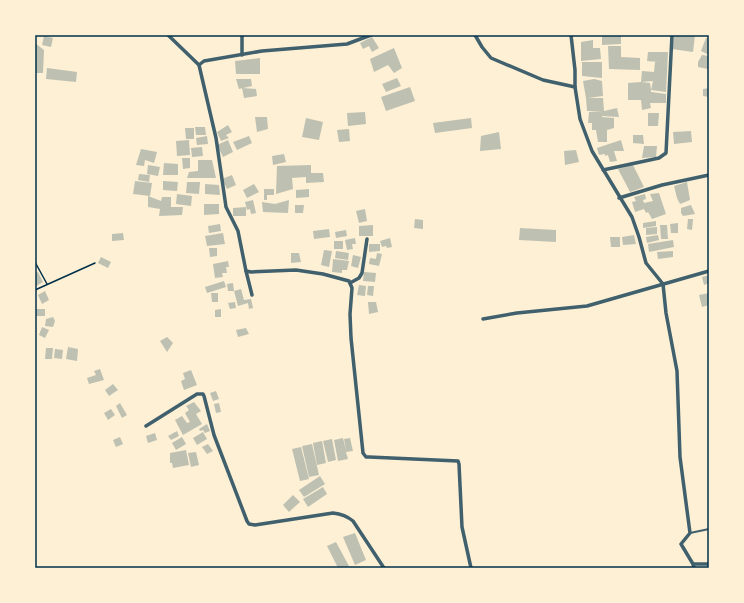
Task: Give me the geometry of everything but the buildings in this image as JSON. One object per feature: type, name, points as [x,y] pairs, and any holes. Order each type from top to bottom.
[{"type":"street","points":[[168,35],[200,65]]},
{"type":"street","points":[[242,35],[242,55]]},
{"type":"street","points":[[252,295],[238,231],[226,207],[216,138],[199,68],[200,65],[204,61],[262,52],[347,44],[372,35]]},
{"type":"street","points":[[474,35],[491,58],[502,64],[543,80],[575,87]]},
{"type":"street","points":[[571,35],[575,70],[575,87],[580,119],[592,150],[632,218],[646,263],[663,284],[666,312],[677,371],[680,457],[690,533],[681,544],[694,566],[709,564]]},
{"type":"street","points":[[603,170],[659,158],[666,153],[672,35]]},
{"type":"street","points":[[619,198],[662,185],[709,175]]},
{"type":"street","points":[[350,283],[358,278],[362,273],[367,239]]},
{"type":"street","points":[[246,270],[251,272],[296,270],[345,280],[350,283],[352,288],[350,314],[351,338],[363,453],[367,457],[458,461],[461,489],[462,527],[471,568]]},
{"type":"street","points":[[483,319],[518,313],[588,306],[709,271]]},
{"type":"street","points":[[146,426],[197,394],[203,394],[214,435],[249,524],[255,525],[334,513],[348,516],[353,521],[384,568]]},
{"type":"lane","points":[[690,533],[709,529]]},
{"type":"path","points":[[35,262],[47,284]]},
{"type":"path","points":[[35,290],[95,263]]}]
